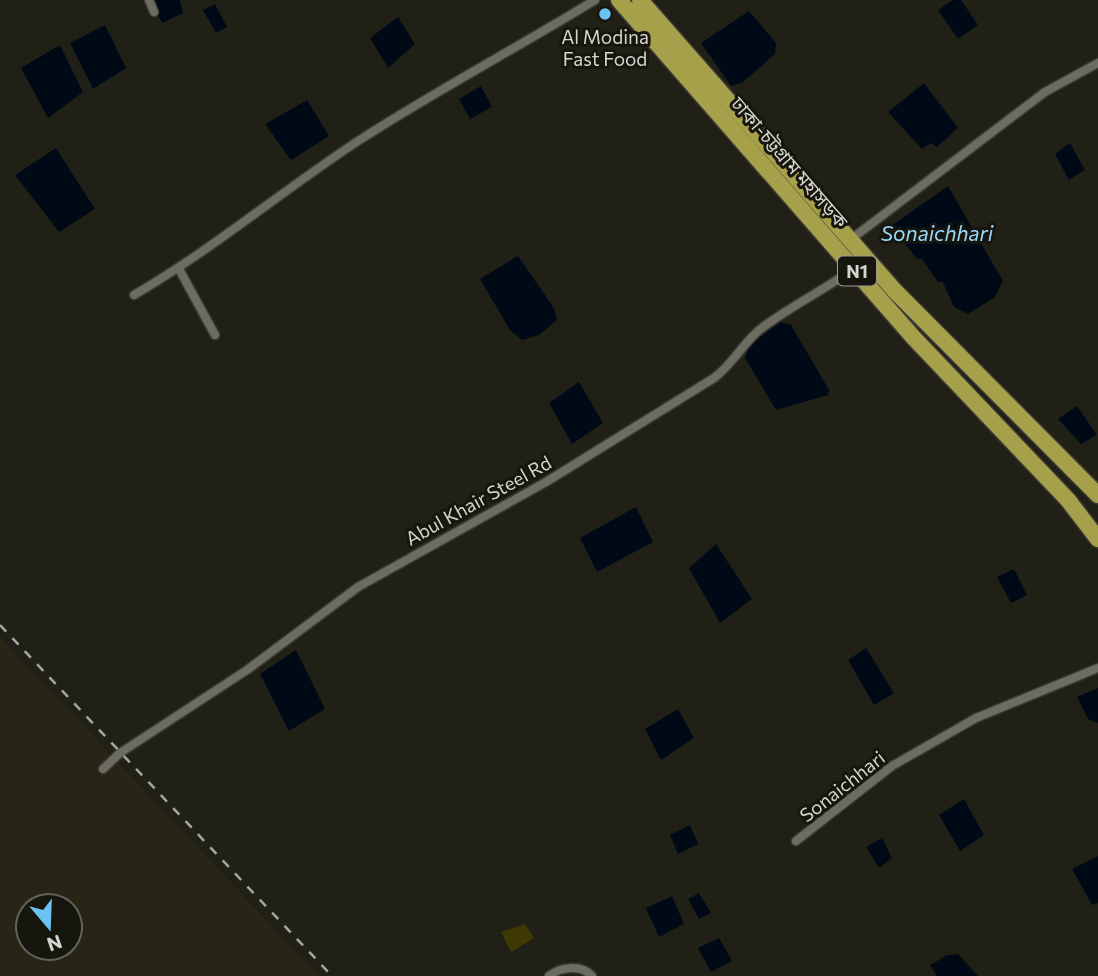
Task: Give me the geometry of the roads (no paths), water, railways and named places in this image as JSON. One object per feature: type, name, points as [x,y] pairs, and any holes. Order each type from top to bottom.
[{"type":"highway","name":"ঢাকা-চট্টগ্রাম মহাসড়ক","points":[[619,0],[860,263],[939,335],[1098,495]]},
{"type":"highway","name":"ঢাকা-চট্টগ্রাম মহাসড়ক","points":[[640,0],[850,240],[860,263],[926,350],[1068,500],[1098,539]]},
{"type":"highway","points":[[926,350],[939,335]]},
{"type":"street","points":[[149,0],[153,12]]},
{"type":"street","points":[[134,295],[179,269],[359,140],[518,43],[595,0]]},
{"type":"street","points":[[850,240],[1045,92],[1098,63]]},
{"type":"street","name":"Abul Khair Steel Rd","points":[[103,769],[120,753],[254,665],[358,587],[546,482],[714,378],[763,327],[860,263]]},
{"type":"street","points":[[179,269],[215,335]]},
{"type":"street","name":"Sonaichhari","points":[[796,841],[904,759],[976,718],[1098,668]]},
{"type":"street","points":[[549,976],[563,968],[579,968],[592,976]]},
{"type":"water","points":[[151,0],[180,0],[183,13],[162,23]]},
{"type":"water","points":[[953,0],[961,0],[978,25],[958,39],[938,10]]},
{"type":"water","points":[[215,4],[227,27],[216,33],[203,10]]},
{"type":"water","points":[[749,11],[776,43],[775,54],[742,83],[731,86],[701,43]]},
{"type":"water","points":[[398,17],[415,44],[388,68],[370,38]]},
{"type":"water","points":[[105,25],[126,68],[93,89],[70,43]]},
{"type":"water","points":[[60,45],[83,92],[48,118],[21,68]]},
{"type":"water","points":[[924,83],[958,128],[937,147],[931,143],[922,149],[888,112]]},
{"type":"water","points":[[481,86],[492,107],[470,119],[459,99]]},
{"type":"water","points":[[307,100],[329,136],[291,160],[265,124]]},
{"type":"water","points":[[1070,143],[1085,170],[1069,180],[1055,154]]},
{"type":"water","points":[[56,148],[95,209],[59,232],[15,175]]},
{"type":"water","name":"Sonaichhari","points":[[948,186],[1003,281],[995,297],[968,314],[954,307],[943,282],[938,282],[922,259],[917,259],[891,226]]},
{"type":"water","points":[[518,256],[554,308],[557,320],[539,335],[522,340],[510,330],[480,279]]},
{"type":"water","points":[[781,322],[791,325],[829,390],[828,395],[776,410],[745,358],[750,344]]},
{"type":"water","points":[[579,382],[603,423],[572,444],[549,403]]},
{"type":"water","points":[[1077,406],[1097,435],[1081,444],[1058,419]]},
{"type":"water","points":[[636,507],[653,542],[597,572],[580,538]]},
{"type":"water","points":[[716,544],[752,599],[720,623],[689,568]]},
{"type":"water","points":[[1014,569],[1027,595],[1011,603],[997,577]]},
{"type":"water","points":[[866,648],[894,693],[874,705],[848,660]]},
{"type":"water","points":[[296,650],[325,709],[289,731],[260,674]]},
{"type":"water","points":[[1098,688],[1098,723],[1088,719],[1077,697]]},
{"type":"water","points":[[678,709],[694,738],[661,760],[645,729]]},
{"type":"water","points":[[964,799],[984,835],[960,851],[939,815]]},
{"type":"water","points":[[690,825],[698,844],[678,854],[670,835]]},
{"type":"water","points":[[882,838],[892,858],[879,868],[866,847]]},
{"type":"water","points":[[1098,856],[1098,903],[1092,905],[1072,869]]},
{"type":"water","points":[[699,893],[711,913],[699,919],[688,899]]},
{"type":"water","points":[[672,896],[684,924],[659,937],[646,908]]},
{"type":"water","points":[[719,938],[732,961],[711,972],[698,948]]},
{"type":"water","points":[[958,954],[978,976],[937,976],[930,965],[947,955]]},
{"type":"railway","points":[[0,625],[332,976]]},
{"type":"place","name":"Al Modina Fast Food","points":[[605,14]]}]
